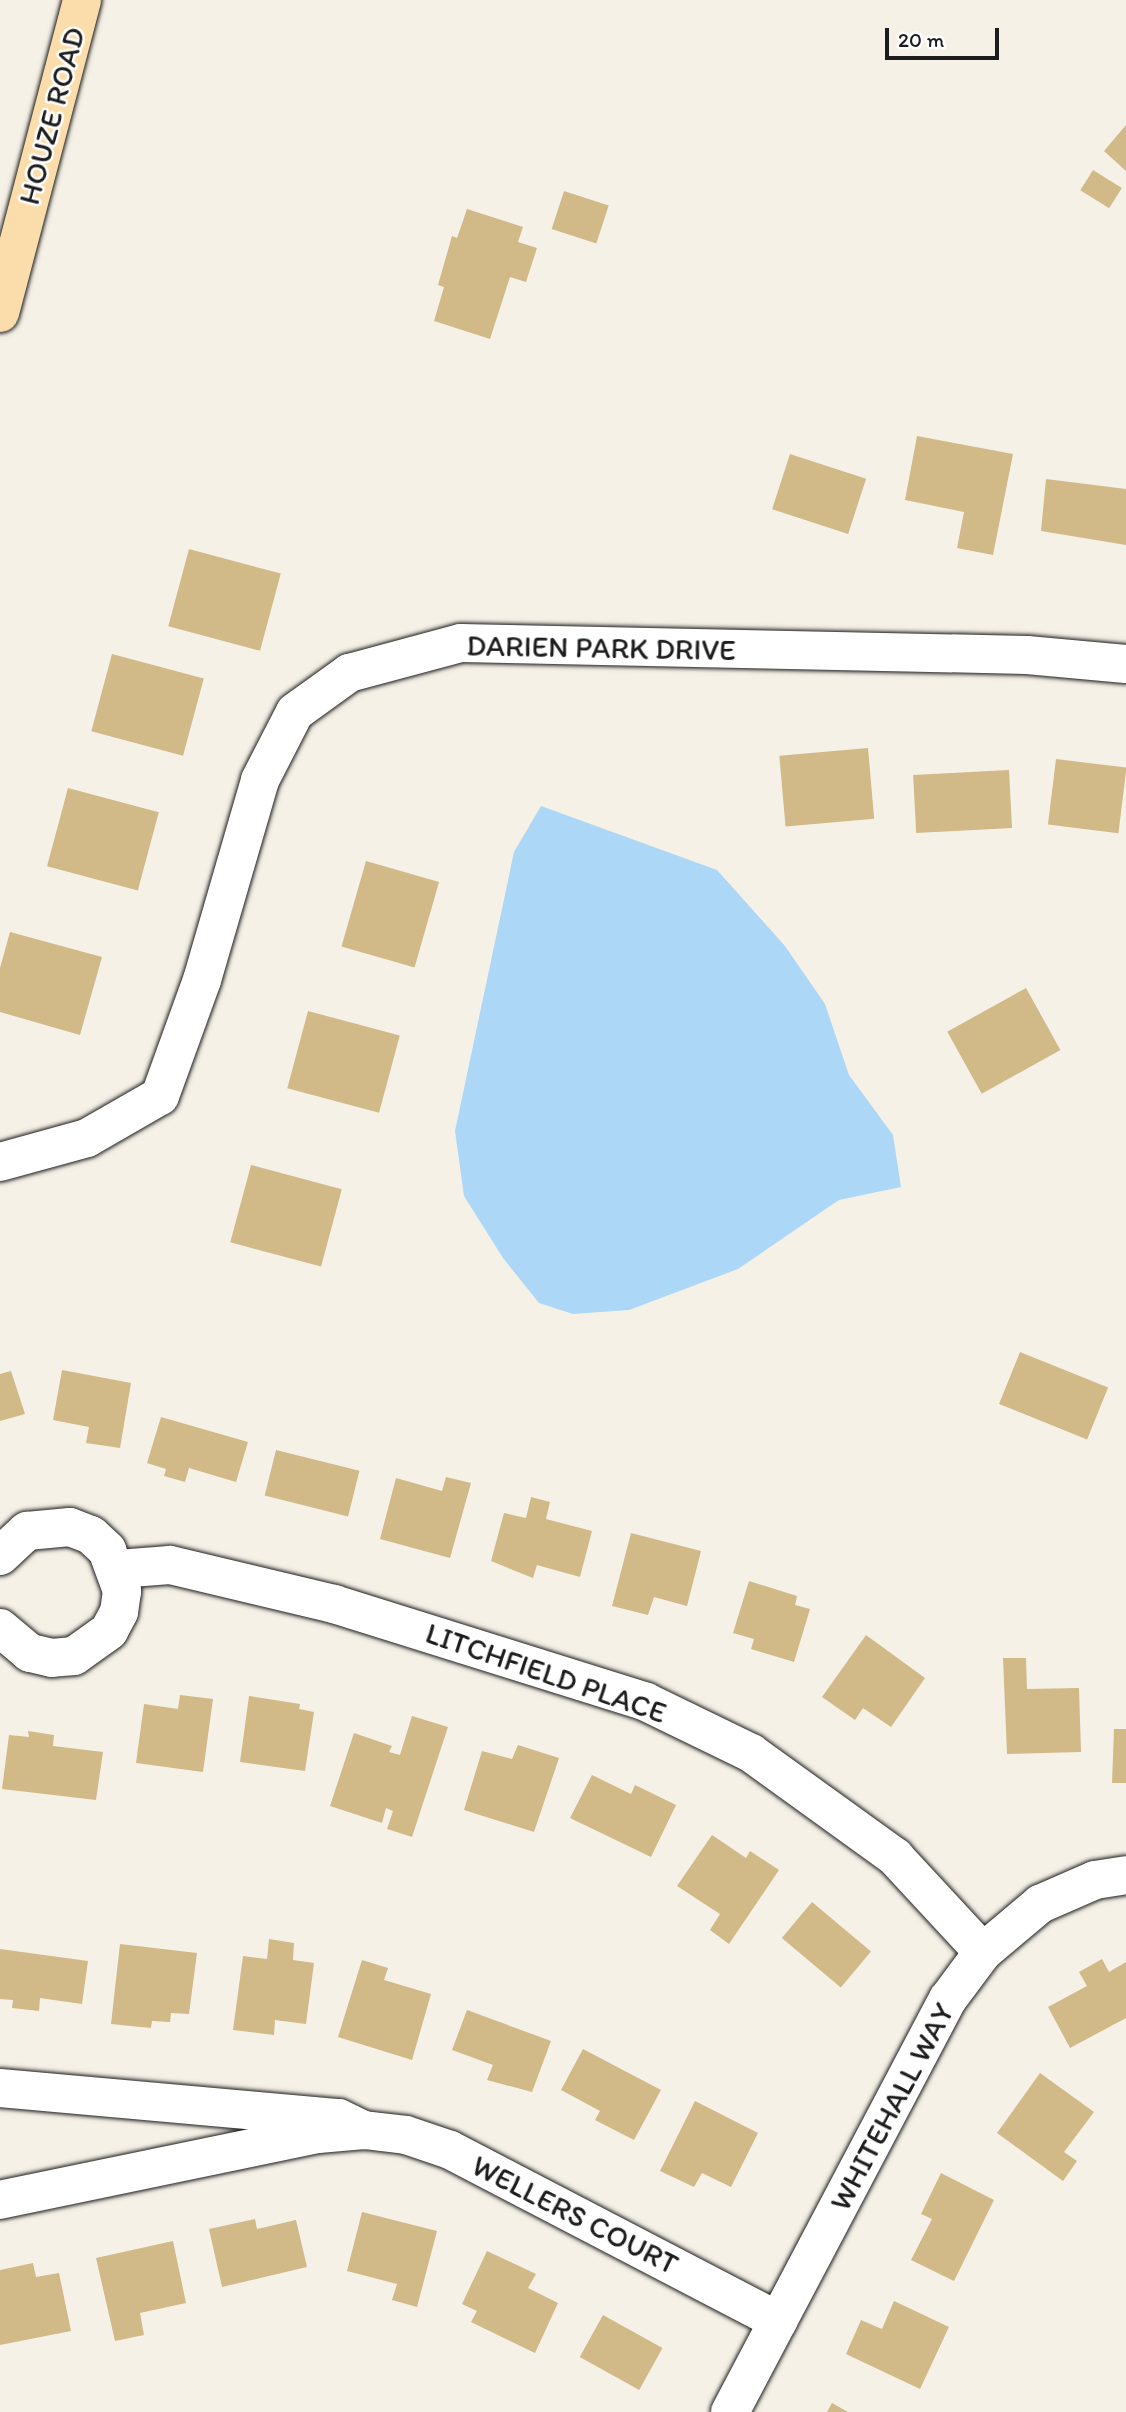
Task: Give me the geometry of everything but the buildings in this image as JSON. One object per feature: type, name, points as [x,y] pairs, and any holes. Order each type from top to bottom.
[{"type":"main road","name":"HOUZE ROAD","points":[[0,313],[82,0]]},
{"type":"street","name":"DARIEN PARK DRIVE","points":[[0,1161],[87,1138],[160,1096],[202,979],[260,780],[295,712],[349,673],[461,643],[1027,655],[1126,664]]},
{"type":"street","points":[[0,1556],[27,1531],[48,1526],[70,1527],[91,1535],[107,1550],[118,1569],[122,1591],[119,1612],[93,1646],[74,1656],[52,1658],[30,1653],[0,1628]]},
{"type":"street","name":"LITCHFIELD PLACE","points":[[118,1569],[170,1565],[334,1604],[646,1702],[751,1754],[895,1857],[983,1952]]},
{"type":"street","name":"WHITEHALL WAY","points":[[730,2412],[948,1999],[983,1952],[1040,1904],[1095,1880],[1126,1875]]},
{"type":"street","name":"WELLERS COURT","points":[[0,2088],[339,2118],[364,2130]]},
{"type":"street","name":"WELLERS COURT","points":[[0,2200],[318,2134],[364,2130],[406,2135],[450,2150],[779,2321]]},
{"type":"water","points":[[541,806],[717,870],[785,946],[825,1004],[849,1075],[893,1135],[901,1187],[839,1200],[738,1269],[629,1310],[573,1314],[539,1303],[503,1258],[464,1196],[455,1131],[514,852]]}]
